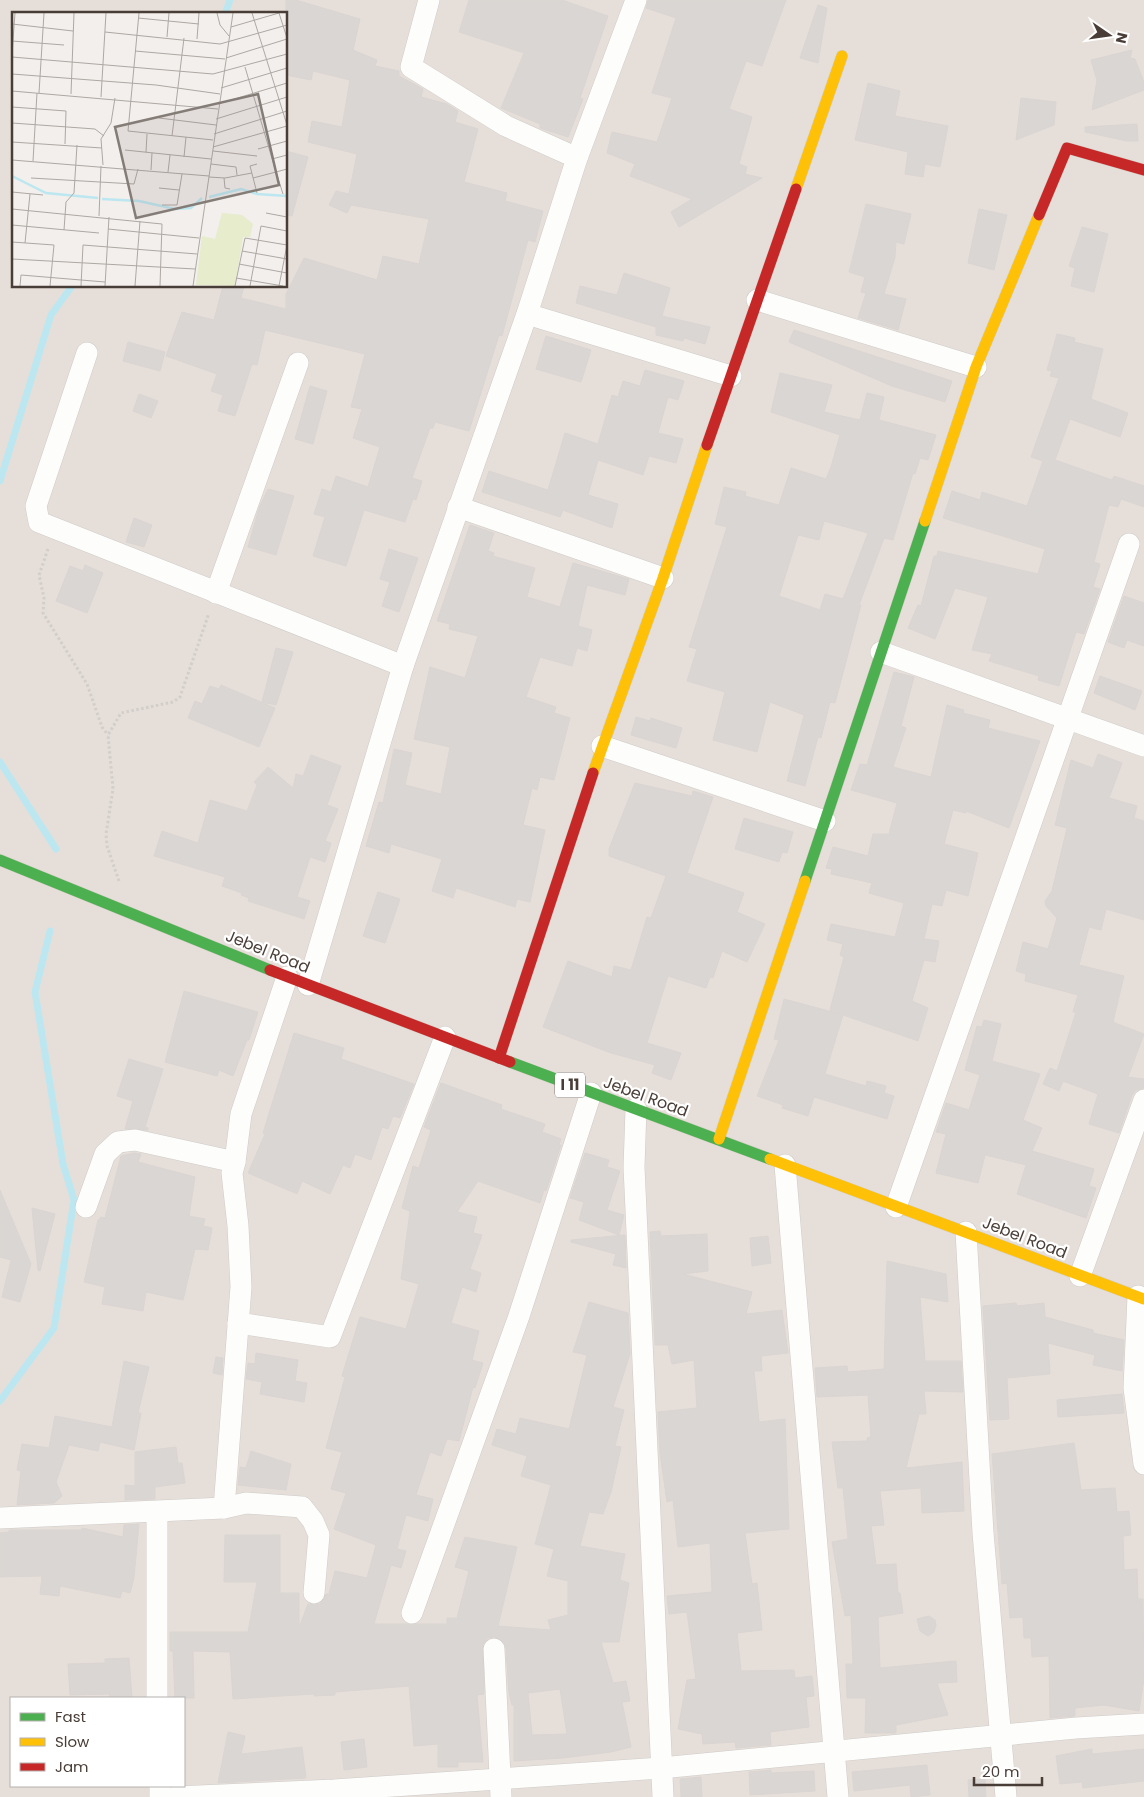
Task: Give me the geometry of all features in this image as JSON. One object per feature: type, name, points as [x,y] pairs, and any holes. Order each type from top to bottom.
[{"type":"street","points":[[429,0],[411,67],[506,126],[576,158]]},
{"type":"street","points":[[308,984],[403,666],[527,314],[576,158],[636,0]]},
{"type":"street","points":[[499,1058],[602,746],[663,578],[730,376],[842,56]]},
{"type":"street","points":[[719,1138],[976,367],[1067,148],[1144,170]]},
{"type":"street","points":[[757,300],[976,367]]},
{"type":"street","points":[[527,314],[730,376]]},
{"type":"street","points":[[87,353],[36,506],[39,522],[55,530],[403,666]]},
{"type":"street","points":[[216,593],[298,363]]},
{"type":"street","points":[[458,507],[663,578]]},
{"type":"street","points":[[896,1207],[1128,544]]},
{"type":"street","points":[[881,652],[1144,746]]},
{"type":"street","points":[[602,746],[825,821]]},
{"type":"street","name":"Jebel Road","points":[[0,860],[287,977],[636,1110],[719,1138],[786,1166],[1141,1298]]},
{"type":"street","points":[[224,1508],[241,1287],[238,1226],[232,1173],[241,1114],[287,977]]},
{"type":"street","points":[[238,1323],[330,1337],[445,1037]]},
{"type":"street","points":[[412,1614],[519,1316],[591,1093]]},
{"type":"street","points":[[1080,1276],[1144,1100]]},
{"type":"street","points":[[636,1110],[634,1167],[663,1797]]},
{"type":"street","points":[[86,1207],[105,1154],[118,1142],[135,1140],[235,1162]]},
{"type":"street","points":[[786,1166],[838,1797]]},
{"type":"street","points":[[966,1232],[983,1533],[1006,1797]]},
{"type":"street","points":[[1141,1298],[1134,1388],[1144,1464]]},
{"type":"street","points":[[0,1518],[224,1508],[246,1503],[302,1508],[313,1521],[319,1535],[314,1593]]},
{"type":"street","points":[[157,1512],[157,1697]]},
{"type":"street","points":[[494,1649],[500,1788]]},
{"type":"street","points":[[175,1797],[500,1788],[661,1768],[834,1750],[1144,1724]]},
{"type":"path","points":[[55,530],[39,575],[44,598],[43,613],[87,684],[102,727],[108,736],[113,789],[106,834],[107,846],[128,911]]},
{"type":"path","points":[[108,736],[121,713],[173,702],[180,697],[216,593]]},
{"type":"shaded area","points":[[0,0],[1144,0],[1144,1797],[0,1797]]},
{"type":"building","points":[[286,0],[296,0],[360,19],[353,50],[377,60],[375,66],[399,71],[399,76],[423,89],[421,97],[447,104],[458,111],[455,122],[478,129],[464,182],[507,193],[505,201],[543,211],[535,242],[528,240],[502,336],[499,335],[469,431],[435,422],[433,428],[430,428],[412,478],[422,481],[416,500],[413,499],[405,522],[364,510],[346,566],[313,556],[325,517],[314,514],[322,489],[331,492],[336,476],[368,487],[380,447],[353,438],[362,409],[351,407],[365,354],[265,330],[257,365],[252,364],[235,416],[218,411],[223,395],[211,391],[217,374],[166,356],[182,312],[214,320],[222,288],[244,288],[241,298],[286,309],[286,294],[304,258],[377,280],[383,256],[419,264],[429,219],[351,205],[347,213],[329,205],[336,191],[349,194],[357,154],[308,142],[312,121],[342,127],[350,80],[313,71],[311,80],[288,75],[288,12],[286,12]]},
{"type":"building","points":[[469,0],[562,0],[608,16],[580,98],[583,99],[568,137],[540,128],[540,124],[501,108],[524,53],[459,32]]},
{"type":"building","points":[[648,0],[786,0],[762,66],[746,61],[729,109],[752,117],[739,164],[747,167],[745,174],[762,178],[679,227],[671,212],[692,199],[630,176],[635,164],[607,153],[612,132],[657,142],[672,98],[652,93],[676,18],[646,8]]},
{"type":"building","points":[[818,5],[827,8],[818,63],[800,58]]},
{"type":"building","points":[[1132,50],[1130,58],[1135,59],[1144,82],[1144,90],[1092,110],[1097,80],[1091,60]]},
{"type":"building","points":[[868,83],[900,91],[895,116],[948,126],[940,167],[925,164],[923,177],[905,174],[908,152],[855,140]]},
{"type":"building","points":[[1021,98],[1056,102],[1054,125],[1016,140]]},
{"type":"building","points":[[1137,124],[1138,141],[1127,141],[1085,132],[1085,127]]},
{"type":"building","points":[[288,152],[308,157],[292,216],[288,215]]},
{"type":"building","points":[[866,204],[911,214],[904,244],[896,242],[895,257],[884,294],[906,299],[898,330],[858,318],[866,293],[861,292],[865,277],[849,272]]},
{"type":"building","points":[[979,209],[1007,215],[994,270],[968,263]]},
{"type":"building","points":[[1082,227],[1108,234],[1094,292],[1071,286],[1075,268],[1069,266]]},
{"type":"building","points":[[624,273],[670,288],[662,316],[710,327],[705,344],[684,338],[683,341],[656,335],[656,327],[576,303],[580,286],[617,295]]},
{"type":"building","points":[[794,330],[952,381],[945,402],[892,386],[789,342]]},
{"type":"building","points":[[1057,334],[1075,338],[1074,342],[1103,349],[1091,399],[1128,413],[1120,437],[1070,419],[1055,460],[1112,480],[1114,476],[1144,486],[1144,507],[1121,499],[1118,507],[1109,505],[1094,562],[1100,564],[1093,587],[1100,589],[1084,634],[1076,632],[1059,686],[1038,680],[1039,676],[989,661],[992,654],[972,650],[988,597],[955,588],[935,639],[908,628],[918,605],[921,606],[934,556],[937,556],[938,551],[1038,574],[1045,549],[943,518],[952,491],[980,500],[982,492],[1027,506],[1043,461],[1031,457],[1059,378],[1050,376],[1052,371],[1047,370]]},
{"type":"building","points":[[546,336],[591,350],[581,382],[536,369]]},
{"type":"building","points":[[128,342],[165,352],[160,371],[123,361]]},
{"type":"building","points":[[645,370],[684,381],[678,400],[668,397],[658,433],[683,439],[676,463],[649,456],[643,475],[598,460],[588,495],[618,504],[612,528],[563,510],[560,517],[482,492],[489,471],[548,490],[565,433],[598,444],[612,395],[618,397],[623,381],[640,386]]},
{"type":"building","points":[[780,373],[832,385],[824,412],[860,420],[867,393],[884,397],[879,420],[936,435],[928,460],[920,458],[915,474],[913,473],[893,540],[884,538],[859,605],[861,605],[835,703],[830,702],[821,738],[818,737],[805,786],[787,781],[804,715],[770,702],[757,752],[713,740],[725,692],[687,681],[697,649],[689,647],[727,527],[715,524],[724,487],[746,492],[745,496],[779,505],[791,468],[826,479],[831,467],[840,435],[771,412]],"holes":[[[824,521],[868,533],[843,599],[825,594],[820,610],[779,596],[798,535],[819,540]]]},
{"type":"building","points":[[310,386],[327,391],[313,444],[295,439]]},
{"type":"building","points":[[139,394],[158,401],[151,418],[133,411]]},
{"type":"building","points":[[268,489],[294,496],[276,555],[248,547],[259,508]]},
{"type":"building","points":[[134,518],[152,525],[144,547],[126,542]]},
{"type":"building","points":[[470,525],[494,533],[488,551],[494,553],[493,556],[535,568],[527,597],[560,607],[573,563],[629,579],[625,595],[587,585],[578,626],[592,630],[587,651],[577,648],[572,666],[540,657],[526,697],[556,707],[554,713],[570,718],[554,780],[540,777],[537,790],[532,788],[523,825],[545,830],[530,902],[517,899],[515,907],[456,888],[453,898],[432,891],[442,859],[391,844],[389,853],[366,846],[379,802],[383,803],[394,749],[412,753],[405,785],[441,794],[450,747],[414,739],[430,667],[465,678],[478,636],[449,629],[450,624],[437,621]]},
{"type":"building","points":[[389,549],[418,558],[399,612],[382,606],[390,582],[380,579]]},
{"type":"building","points":[[85,565],[103,573],[87,613],[56,601],[70,566],[83,571]]},
{"type":"building","points":[[1124,596],[1144,603],[1144,646],[1127,640],[1124,648],[1108,642]]},
{"type":"building","points":[[276,648],[293,652],[276,705],[262,702]]},
{"type":"building","points":[[894,672],[914,677],[901,726],[906,728],[893,767],[931,777],[947,705],[964,710],[963,713],[990,720],[988,728],[1040,741],[1009,828],[966,811],[966,813],[953,810],[944,844],[978,853],[968,896],[946,890],[942,906],[932,904],[924,939],[939,941],[935,962],[924,960],[912,1001],[928,1008],[918,1041],[843,1015],[825,1074],[866,1086],[867,1081],[886,1086],[884,1093],[894,1096],[887,1119],[814,1097],[808,1116],[782,1108],[783,1105],[757,1096],[779,1040],[774,1039],[784,999],[840,1014],[830,1010],[844,957],[840,955],[843,944],[827,940],[831,924],[895,937],[904,903],[869,893],[872,883],[831,874],[832,869],[826,868],[833,847],[868,856],[873,834],[889,834],[897,803],[851,790],[860,764],[867,765]]},
{"type":"building","points":[[1100,676],[1142,691],[1135,710],[1094,693]]},
{"type":"building","points":[[221,685],[275,708],[259,747],[188,718],[195,701],[202,704],[210,686],[219,689]]},
{"type":"building","points":[[636,717],[650,721],[651,718],[682,728],[676,748],[631,735]]},
{"type":"building","points":[[1098,754],[1122,763],[1109,798],[1137,806],[1134,818],[1144,821],[1144,920],[1106,909],[1101,930],[1089,927],[1079,965],[1124,976],[1113,1022],[1144,1034],[1128,1077],[1144,1079],[1144,1088],[1136,1090],[1132,1095],[1119,1133],[1089,1124],[1098,1094],[1063,1081],[1059,1091],[1043,1084],[1050,1068],[1057,1071],[1076,1012],[1073,1012],[1078,995],[1025,981],[1026,974],[1016,971],[1023,942],[1048,949],[1057,918],[1046,906],[1045,901],[1052,891],[1067,828],[1055,825],[1071,760],[1093,768]]},
{"type":"building","points":[[311,755],[341,766],[327,805],[338,809],[325,841],[331,843],[325,862],[310,857],[297,897],[310,901],[304,919],[248,901],[249,898],[241,895],[242,893],[222,886],[225,877],[154,856],[162,831],[198,843],[210,800],[247,811],[257,785],[254,782],[268,767],[293,788],[296,774],[303,776]]},
{"type":"building","points":[[635,783],[692,796],[693,791],[713,797],[687,873],[744,893],[737,912],[765,924],[747,962],[722,951],[713,978],[710,977],[706,988],[668,976],[647,1043],[681,1053],[671,1080],[652,1073],[655,1065],[611,1053],[543,1027],[568,961],[612,977],[614,966],[631,970],[647,917],[651,918],[666,876],[609,856],[609,849]]},
{"type":"building","points":[[744,818],[793,832],[787,853],[782,852],[779,862],[735,849]]},
{"type":"building","points":[[378,892],[400,899],[385,943],[363,936]]},
{"type":"building","points":[[184,991],[258,1012],[249,1040],[247,1040],[233,1076],[219,1070],[217,1076],[165,1062]]},
{"type":"building","points":[[984,1020],[1001,1024],[992,1061],[1040,1074],[1023,1120],[1042,1128],[1032,1151],[1094,1169],[1089,1186],[1096,1188],[1086,1218],[1017,1194],[1026,1165],[985,1155],[978,1183],[936,1173],[946,1134],[936,1132],[946,1103],[969,1110],[980,1075],[965,1070],[977,1026],[982,1027]]},
{"type":"building","points":[[294,1033],[344,1048],[341,1059],[414,1084],[400,1118],[393,1116],[388,1129],[382,1127],[371,1160],[355,1154],[350,1168],[343,1165],[330,1194],[302,1181],[297,1194],[248,1173],[265,1134],[263,1133]]},
{"type":"building","points":[[129,1059],[163,1069],[145,1127],[148,1130],[125,1129],[133,1101],[117,1096]]},
{"type":"building","points":[[441,1083],[502,1105],[501,1109],[545,1124],[542,1132],[561,1139],[559,1145],[561,1145],[546,1191],[544,1190],[540,1203],[478,1181],[457,1212],[477,1217],[473,1233],[482,1235],[470,1269],[481,1273],[476,1292],[462,1287],[451,1323],[479,1331],[472,1360],[483,1363],[475,1388],[473,1387],[459,1441],[447,1439],[441,1456],[430,1452],[416,1495],[433,1499],[428,1521],[406,1515],[397,1549],[406,1551],[401,1568],[391,1565],[374,1624],[447,1624],[447,1618],[457,1618],[469,1571],[455,1567],[465,1537],[517,1547],[498,1626],[551,1630],[548,1620],[568,1615],[568,1581],[547,1576],[554,1549],[535,1544],[551,1485],[521,1476],[527,1456],[492,1445],[497,1429],[516,1434],[520,1418],[569,1429],[587,1355],[573,1352],[589,1302],[628,1313],[630,1354],[613,1407],[624,1410],[615,1446],[621,1447],[611,1492],[603,1514],[589,1512],[580,1546],[625,1554],[620,1580],[629,1583],[619,1642],[601,1642],[613,1683],[626,1681],[630,1701],[622,1702],[631,1747],[611,1752],[563,1758],[514,1761],[514,1705],[512,1705],[509,1693],[506,1648],[504,1642],[494,1637],[488,1638],[483,1644],[484,1694],[477,1695],[483,1762],[458,1762],[458,1767],[438,1767],[438,1744],[414,1746],[409,1686],[335,1692],[335,1695],[314,1696],[314,1694],[233,1699],[230,1652],[193,1651],[194,1698],[175,1697],[173,1651],[170,1651],[170,1632],[248,1632],[257,1582],[224,1582],[225,1535],[280,1535],[280,1593],[299,1593],[299,1628],[308,1604],[320,1604],[326,1594],[329,1594],[335,1571],[367,1578],[376,1545],[334,1529],[346,1493],[331,1489],[342,1452],[326,1448],[345,1377],[342,1376],[360,1317],[406,1329],[419,1284],[401,1279],[410,1211],[402,1208],[413,1166],[419,1168],[431,1130],[424,1127]],"holes":[[[560,1689],[567,1734],[532,1735],[528,1693]]]},
{"type":"building","points":[[134,1153],[141,1154],[138,1162],[195,1177],[189,1216],[205,1219],[203,1226],[212,1228],[208,1250],[195,1249],[183,1300],[146,1292],[143,1311],[102,1304],[105,1287],[84,1282],[98,1220],[101,1217],[105,1218],[121,1156]]},
{"type":"building","points":[[585,1153],[609,1160],[607,1167],[620,1171],[607,1210],[624,1215],[619,1235],[579,1220],[584,1202],[570,1198]]},
{"type":"building","points":[[0,1190],[31,1264],[20,1302],[2,1297],[11,1260],[0,1257]]},
{"type":"building","points":[[32,1208],[55,1214],[40,1271],[38,1270]]},
{"type":"building","points":[[660,1231],[661,1236],[707,1234],[708,1271],[683,1274],[752,1292],[746,1314],[782,1310],[788,1353],[761,1356],[762,1371],[754,1371],[759,1422],[785,1419],[789,1529],[745,1533],[752,1584],[757,1583],[762,1630],[737,1633],[741,1671],[794,1670],[795,1678],[812,1676],[814,1696],[806,1697],[809,1727],[770,1732],[771,1745],[736,1748],[735,1742],[703,1744],[702,1734],[678,1729],[687,1680],[696,1679],[687,1612],[669,1614],[667,1596],[712,1592],[710,1543],[678,1547],[673,1500],[667,1502],[660,1453],[658,1412],[697,1408],[694,1360],[672,1364],[668,1345],[655,1345],[650,1232]]},
{"type":"building","points":[[625,1235],[626,1268],[613,1265],[616,1254],[571,1242],[571,1240]]},
{"type":"building","points":[[768,1236],[771,1263],[752,1266],[750,1238]]},
{"type":"building","points":[[887,1261],[946,1274],[948,1302],[920,1297],[925,1361],[961,1361],[963,1392],[924,1391],[926,1414],[919,1414],[906,1468],[962,1462],[964,1511],[922,1513],[921,1488],[880,1491],[884,1525],[871,1526],[876,1565],[896,1564],[898,1593],[900,1593],[903,1613],[878,1617],[880,1668],[956,1661],[957,1682],[937,1683],[948,1715],[896,1725],[896,1733],[865,1733],[866,1698],[847,1698],[846,1664],[853,1664],[851,1615],[845,1616],[832,1542],[848,1539],[843,1488],[838,1488],[832,1442],[867,1441],[867,1438],[871,1437],[868,1395],[817,1397],[815,1368],[847,1366],[848,1372],[884,1369]]},
{"type":"building","points":[[1016,1303],[1017,1306],[1044,1303],[1045,1317],[1093,1330],[1093,1333],[1124,1340],[1122,1371],[1093,1365],[1095,1355],[1048,1343],[1050,1374],[1007,1378],[1009,1419],[990,1420],[983,1306]]},
{"type":"building","points":[[256,1353],[298,1360],[295,1381],[307,1383],[304,1402],[260,1394],[262,1382],[246,1379],[248,1363],[255,1364]]},
{"type":"building","points":[[216,1357],[223,1358],[222,1375],[213,1373]]},
{"type":"building","points":[[124,1361],[149,1367],[138,1413],[141,1413],[134,1450],[100,1442],[98,1451],[69,1445],[56,1482],[62,1496],[54,1503],[17,1505],[21,1471],[17,1470],[22,1444],[49,1448],[55,1416],[112,1427]]},
{"type":"building","points":[[1122,1394],[1124,1413],[1058,1417],[1057,1400]]},
{"type":"building","points":[[1074,1443],[1081,1490],[1115,1488],[1117,1512],[1129,1511],[1131,1535],[1123,1536],[1124,1570],[1137,1569],[1138,1599],[1143,1599],[1144,1679],[1139,1711],[1104,1705],[1075,1708],[1075,1716],[1050,1718],[1049,1656],[1032,1657],[1031,1638],[1024,1638],[1023,1617],[1010,1618],[1007,1583],[1002,1584],[992,1454]]},
{"type":"building","points":[[176,1447],[178,1463],[182,1463],[185,1483],[155,1487],[155,1499],[125,1500],[125,1485],[135,1486],[135,1452]]},
{"type":"building","points":[[251,1451],[291,1464],[286,1490],[238,1485],[240,1467],[246,1468]]},
{"type":"building","points":[[139,1524],[134,1578],[130,1593],[122,1591],[120,1598],[60,1586],[59,1596],[40,1594],[42,1576],[0,1577],[0,1533],[9,1532],[9,1530],[82,1530],[82,1528],[123,1537],[124,1525]]},
{"type":"building","points":[[929,1616],[935,1620],[936,1625],[934,1632],[928,1636],[920,1631],[917,1619]]},
{"type":"building","points":[[129,1658],[132,1697],[109,1697],[110,1694],[70,1695],[68,1664],[105,1663],[105,1659]]},
{"type":"building","points":[[228,1732],[245,1736],[241,1754],[302,1747],[306,1778],[218,1783]]},
{"type":"building","points":[[364,1739],[367,1767],[344,1770],[341,1742]]},
{"type":"building","points":[[1092,1749],[1092,1754],[1144,1749],[1144,1781],[1083,1788],[1082,1782],[1060,1784],[1056,1756]]},
{"type":"building","points":[[927,1765],[930,1795],[911,1797],[910,1785],[854,1791],[852,1772]]},
{"type":"building","points":[[771,1770],[771,1773],[814,1771],[815,1791],[750,1795],[749,1772]]},
{"type":"building","points":[[701,1777],[702,1797],[681,1797],[680,1779]]},
{"type":"building","points":[[985,1779],[986,1797],[969,1797],[968,1780]]},
{"type":"waterway","points":[[226,12],[230,0]]},
{"type":"waterway","points":[[0,481],[51,315],[71,288]]},
{"type":"waterway","points":[[0,762],[56,849]]},
{"type":"waterway","points":[[0,1401],[54,1328],[74,1200],[63,1164],[35,992],[50,931]]},
{"type":"traffic: fast","points":[[805,881],[925,521]]},
{"type":"traffic: fast","points":[[0,860],[270,970]]},
{"type":"traffic: fast","points":[[510,1062],[770,1159]]},
{"type":"traffic: slow","points":[[796,189],[842,56]]},
{"type":"traffic: slow","points":[[925,521],[976,367],[1039,215]]},
{"type":"traffic: slow","points":[[593,773],[663,578],[707,445]]},
{"type":"traffic: slow","points":[[719,1139],[805,881]]},
{"type":"traffic: slow","points":[[770,1159],[1144,1299]]},
{"type":"traffic: jam","points":[[1039,215],[1067,148],[1144,170]]},
{"type":"traffic: jam","points":[[707,445],[796,189]]},
{"type":"traffic: jam","points":[[499,1058],[593,773]]},
{"type":"traffic: jam","points":[[270,970],[510,1062]]}]
